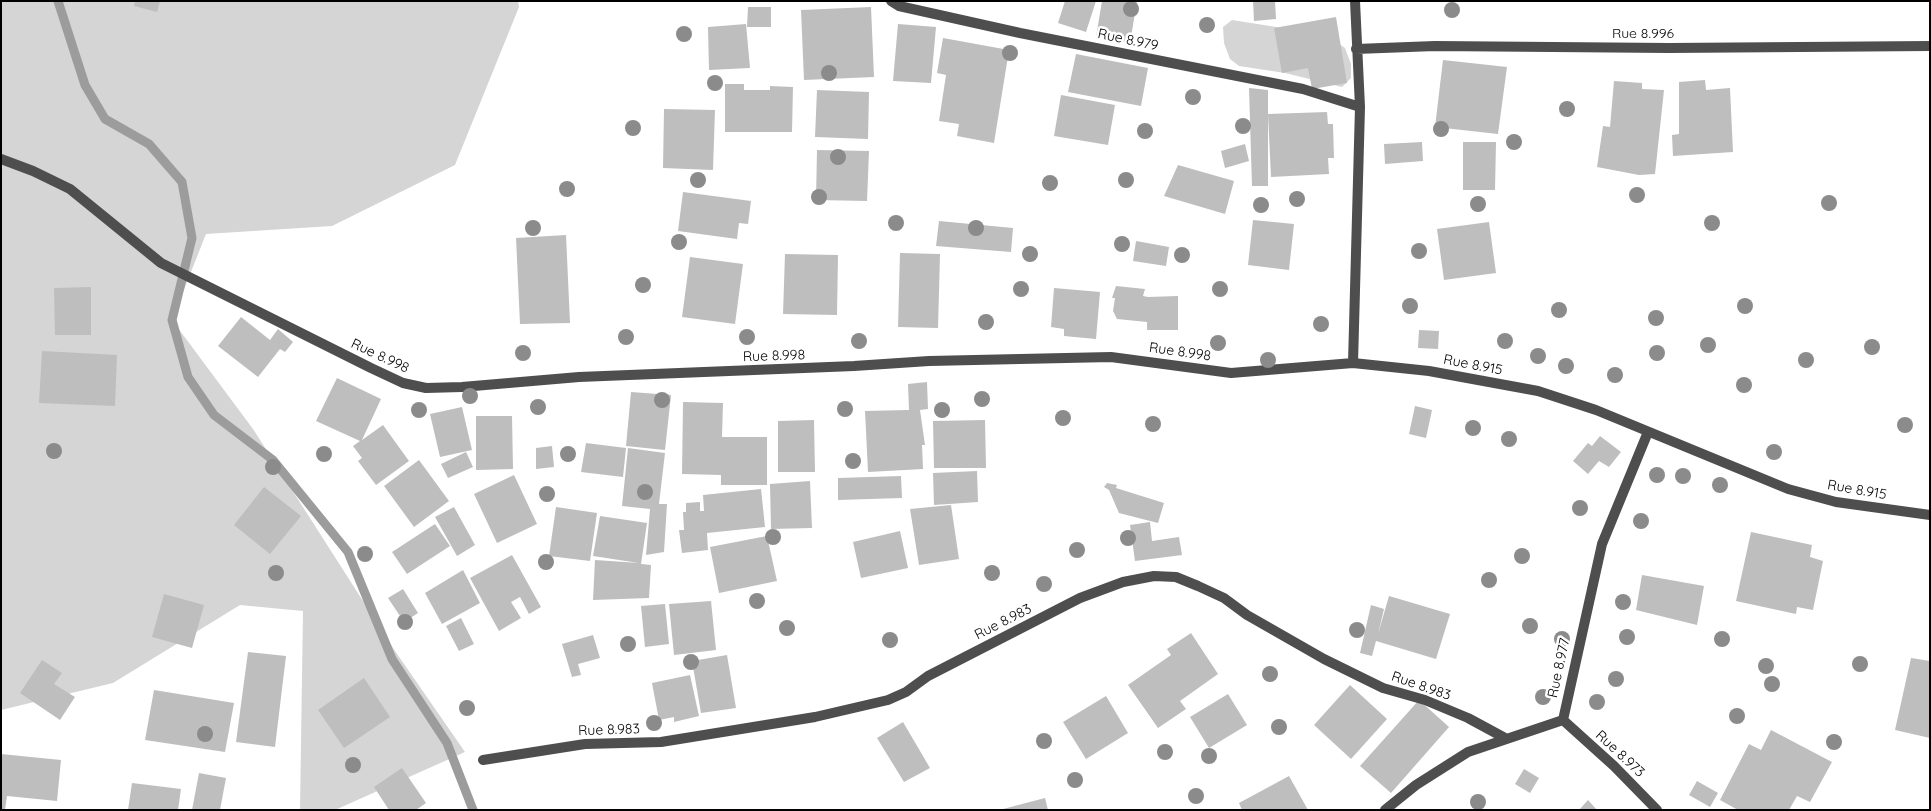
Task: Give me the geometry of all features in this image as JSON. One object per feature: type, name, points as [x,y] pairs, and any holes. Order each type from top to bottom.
[{"type":"street","name":"Rue 8.979","points":[[891,1],[899,6],[1020,33],[1303,89],[1360,107]]},
{"type":"street","points":[[1353,363],[1360,107],[1355,1]]},
{"type":"street","name":"Rue 8.996","points":[[1356,49],[1435,46],[1640,48],[1930,46]]},
{"type":"street","name":"Rue 8.998","points":[[1,159],[33,171],[70,189],[161,263],[371,368],[403,383],[426,388],[462,387],[579,377],[939,361],[1112,357],[1231,373],[1353,363]]},
{"type":"street","name":"Rue 8.915","points":[[1353,363],[1429,371],[1538,391],[1596,410],[1788,490],[1836,502],[1930,516]]},
{"type":"street","name":"Rue 8.977","points":[[1562,720],[1602,544],[1648,432]]},
{"type":"street","name":"Rue 8.983","points":[[483,760],[585,744],[661,742],[814,717],[888,700],[906,692],[928,676],[1080,598],[1123,582],[1154,576],[1176,577],[1198,586],[1224,598],[1247,615],[1324,659],[1383,688],[1425,700],[1468,718],[1506,738]]},
{"type":"street","points":[[1385,810],[1416,785],[1468,752],[1562,720]]},
{"type":"street","name":"Rue 8.973","points":[[1562,720],[1614,766],[1657,810]]},
{"type":"shaded area","points":[[1,1],[518,1],[519,7],[455,165],[332,226],[206,234],[172,320],[253,429],[395,651],[465,752],[335,810],[300,810],[303,611],[240,605],[113,683],[1,710]]},
{"type":"shaded area","points":[[1232,20],[1327,35],[1345,48],[1351,64],[1351,78],[1342,87],[1285,73],[1239,66],[1230,59],[1224,43],[1223,27]]},
{"type":"building","points":[[135,1],[160,1],[157,12],[134,6]]},
{"type":"building","points":[[1065,1],[1096,1],[1086,32],[1058,23]]},
{"type":"building","points":[[1102,1],[1137,1],[1130,43],[1096,37]]},
{"type":"building","points":[[1253,1],[1275,1],[1276,19],[1254,21]]},
{"type":"building","points":[[748,7],[771,7],[771,27],[747,27]]},
{"type":"building","points":[[871,7],[874,77],[804,80],[801,10]]},
{"type":"building","points":[[1336,17],[1347,83],[1312,89],[1308,68],[1282,73],[1274,28]]},
{"type":"building","points":[[746,24],[750,68],[709,70],[708,27]]},
{"type":"building","points":[[898,24],[936,27],[931,83],[893,81]]},
{"type":"building","points":[[943,38],[1009,50],[994,143],[957,136],[959,124],[939,121],[946,75],[937,73]]},
{"type":"building","points":[[1076,54],[1148,68],[1141,106],[1068,92]]},
{"type":"building","points":[[1443,60],[1507,67],[1498,134],[1435,127]]},
{"type":"building","points":[[1705,80],[1706,90],[1730,88],[1733,152],[1673,156],[1672,135],[1679,134],[1679,82]]},
{"type":"building","points":[[1614,81],[1642,83],[1642,89],[1664,90],[1655,174],[1639,175],[1597,167],[1603,126],[1610,127]]},
{"type":"building","points":[[725,84],[744,84],[744,90],[770,90],[770,86],[793,87],[792,132],[725,132]]},
{"type":"building","points":[[1249,88],[1268,90],[1268,186],[1252,186]]},
{"type":"building","points":[[817,90],[869,92],[868,139],[815,137]]},
{"type":"building","points":[[1061,95],[1115,105],[1108,145],[1054,136]]},
{"type":"building","points":[[664,109],[715,110],[713,170],[663,168]]},
{"type":"building","points":[[1327,112],[1328,124],[1333,124],[1334,158],[1328,158],[1329,174],[1271,177],[1268,114]]},
{"type":"building","points":[[1422,142],[1423,161],[1385,164],[1384,144]]},
{"type":"building","points":[[1463,142],[1496,142],[1495,190],[1463,190]]},
{"type":"building","points":[[1245,144],[1249,161],[1225,168],[1221,151]]},
{"type":"building","points":[[817,150],[869,151],[867,201],[816,200]]},
{"type":"building","points":[[1178,165],[1234,181],[1225,214],[1164,196]]},
{"type":"building","points":[[683,192],[751,201],[748,224],[739,223],[737,239],[678,231]]},
{"type":"building","points":[[1253,220],[1294,224],[1289,270],[1248,265]]},
{"type":"building","points":[[939,221],[1013,228],[1011,252],[936,246]]},
{"type":"building","points":[[1489,222],[1496,273],[1444,280],[1437,229]]},
{"type":"building","points":[[566,235],[570,323],[520,324],[516,238]]},
{"type":"building","points":[[1136,241],[1169,247],[1166,266],[1133,261]]},
{"type":"building","points":[[900,253],[940,254],[938,328],[898,327]]},
{"type":"building","points":[[785,254],[838,255],[837,315],[783,314]]},
{"type":"building","points":[[690,257],[743,264],[735,324],[682,317]]},
{"type":"building","points":[[1116,286],[1145,289],[1143,296],[1148,297],[1178,296],[1178,330],[1147,330],[1147,322],[1117,319],[1113,311],[1115,298],[1112,298]]},
{"type":"building","points":[[91,287],[91,335],[55,335],[54,288]]},
{"type":"building","points":[[1054,288],[1100,292],[1096,339],[1064,336],[1064,329],[1051,327]]},
{"type":"building","points":[[241,317],[270,340],[278,329],[293,342],[285,352],[280,349],[258,377],[218,346]]},
{"type":"building","points":[[1419,330],[1439,331],[1438,349],[1418,348]]},
{"type":"building","points":[[42,351],[117,355],[115,406],[39,403]]},
{"type":"building","points":[[337,378],[381,399],[362,440],[383,425],[409,461],[376,485],[358,461],[362,458],[353,446],[360,441],[316,421]]},
{"type":"building","points":[[927,382],[928,409],[920,410],[925,445],[922,445],[923,469],[868,472],[865,411],[909,410],[908,384]]},
{"type":"building","points":[[631,392],[671,395],[665,450],[626,446]]},
{"type":"building","points":[[683,402],[723,403],[722,437],[767,437],[767,485],[721,485],[721,475],[682,474]]},
{"type":"building","points":[[1415,406],[1432,410],[1426,438],[1409,434]]},
{"type":"building","points":[[462,407],[472,450],[440,457],[430,414]]},
{"type":"building","points":[[476,416],[512,416],[513,469],[476,470]]},
{"type":"building","points":[[814,420],[815,472],[778,472],[778,421]]},
{"type":"building","points":[[985,420],[986,468],[934,468],[933,421]]},
{"type":"building","points":[[1600,436],[1621,452],[1609,467],[1599,461],[1588,474],[1573,461],[1588,443],[1592,446]]},
{"type":"building","points":[[586,443],[626,448],[623,477],[581,472]]},
{"type":"building","points":[[552,446],[554,467],[536,469],[536,448]]},
{"type":"building","points":[[628,448],[665,453],[659,504],[667,504],[664,552],[646,555],[650,509],[622,506]]},
{"type":"building","points":[[466,452],[473,467],[448,478],[441,464]]},
{"type":"building","points":[[419,460],[449,501],[414,527],[384,486]]},
{"type":"building","points":[[977,471],[978,502],[934,505],[933,473]]},
{"type":"building","points":[[514,475],[537,524],[497,543],[474,494]]},
{"type":"building","points":[[901,476],[902,498],[838,500],[838,478]]},
{"type":"building","points":[[810,481],[812,528],[771,529],[770,484]]},
{"type":"building","points":[[1107,483],[1117,485],[1116,488],[1164,503],[1158,523],[1119,513],[1109,490],[1104,487]]},
{"type":"building","points":[[264,487],[301,516],[270,554],[234,525]]},
{"type":"building","points":[[761,489],[765,527],[707,533],[708,550],[682,553],[679,530],[684,530],[683,512],[686,512],[686,503],[700,502],[700,511],[704,511],[703,495]]},
{"type":"building","points":[[951,505],[959,559],[919,565],[910,509]]},
{"type":"building","points":[[454,507],[475,545],[457,556],[435,517]]},
{"type":"building","points":[[556,507],[597,513],[590,561],[549,556]]},
{"type":"building","points":[[600,516],[647,523],[641,564],[651,565],[649,598],[593,600],[595,560],[639,563],[593,556]]},
{"type":"building","points":[[1150,522],[1152,541],[1179,537],[1182,555],[1135,561],[1130,525]]},
{"type":"building","points":[[435,524],[450,546],[407,574],[392,552]]},
{"type":"building","points":[[900,531],[908,568],[861,578],[853,542]]},
{"type":"building","points":[[1751,532],[1812,545],[1810,557],[1823,561],[1813,610],[1797,607],[1796,614],[1736,601]]},
{"type":"building","points":[[767,536],[777,581],[719,593],[710,547]]},
{"type":"building","points":[[512,555],[541,607],[529,614],[520,597],[511,602],[521,618],[499,631],[470,578]]},
{"type":"building","points":[[463,570],[480,603],[442,624],[425,593]]},
{"type":"building","points":[[1642,575],[1704,586],[1697,625],[1636,610]]},
{"type":"building","points":[[403,589],[418,613],[404,622],[388,598]]},
{"type":"building","points":[[164,594],[204,605],[192,648],[152,637]]},
{"type":"building","points":[[1389,596],[1450,614],[1436,659],[1376,641],[1372,656],[1360,653],[1371,605],[1384,609],[1378,634]]},
{"type":"building","points":[[711,601],[716,650],[674,655],[669,604]]},
{"type":"building","points":[[665,604],[669,644],[645,647],[641,606]]},
{"type":"building","points":[[461,618],[474,644],[459,651],[446,626]]},
{"type":"building","points":[[1191,633],[1218,674],[1180,701],[1186,709],[1158,728],[1128,685],[1171,655],[1167,649]]},
{"type":"building","points":[[593,635],[600,658],[578,664],[581,675],[572,677],[562,644]]},
{"type":"building","points":[[248,652],[286,656],[275,747],[236,742]]},
{"type":"building","points":[[727,655],[736,708],[701,713],[692,661]]},
{"type":"building","points":[[1911,658],[1930,661],[1930,738],[1895,730]]},
{"type":"building","points":[[42,660],[62,673],[54,684],[75,697],[60,720],[20,693]]},
{"type":"building","points":[[690,675],[699,716],[674,722],[674,717],[659,720],[652,683]]},
{"type":"building","points":[[364,678],[390,717],[344,748],[318,710]]},
{"type":"building","points":[[1350,685],[1387,719],[1351,759],[1314,725]]},
{"type":"building","points":[[154,690],[234,703],[225,752],[145,740]]},
{"type":"building","points":[[1228,694],[1247,725],[1209,748],[1190,717]]},
{"type":"building","points":[[1106,696],[1128,733],[1086,759],[1063,722]]},
{"type":"building","points":[[1419,700],[1449,727],[1391,793],[1360,766]]},
{"type":"building","points":[[903,722],[930,768],[904,782],[877,738]]},
{"type":"building","points":[[1771,730],[1832,762],[1810,802],[1797,796],[1789,810],[1738,810],[1720,800],[1749,744],[1761,750]]},
{"type":"building","points":[[1,754],[61,760],[57,801],[7,796],[5,810],[1,810]]},
{"type":"building","points":[[402,768],[426,803],[416,810],[389,810],[374,787]]},
{"type":"building","points":[[1524,769],[1539,778],[1530,793],[1515,784]]},
{"type":"building","points":[[199,773],[226,778],[220,810],[192,810]]},
{"type":"building","points":[[1289,776],[1308,810],[1242,810],[1239,803]]},
{"type":"building","points":[[1697,781],[1718,793],[1710,807],[1689,795]]},
{"type":"building","points":[[132,783],[181,789],[178,810],[128,810]]},
{"type":"building","points":[[1045,798],[1048,810],[1003,810],[1003,809]]},
{"type":"building","points":[[1588,800],[1597,810],[1579,810]]},
{"type":"waterway","points":[[58,1],[85,85],[105,119],[149,144],[182,182],[192,238],[172,320],[188,377],[214,415],[273,460],[348,552],[392,659],[447,743],[473,810]]}]
